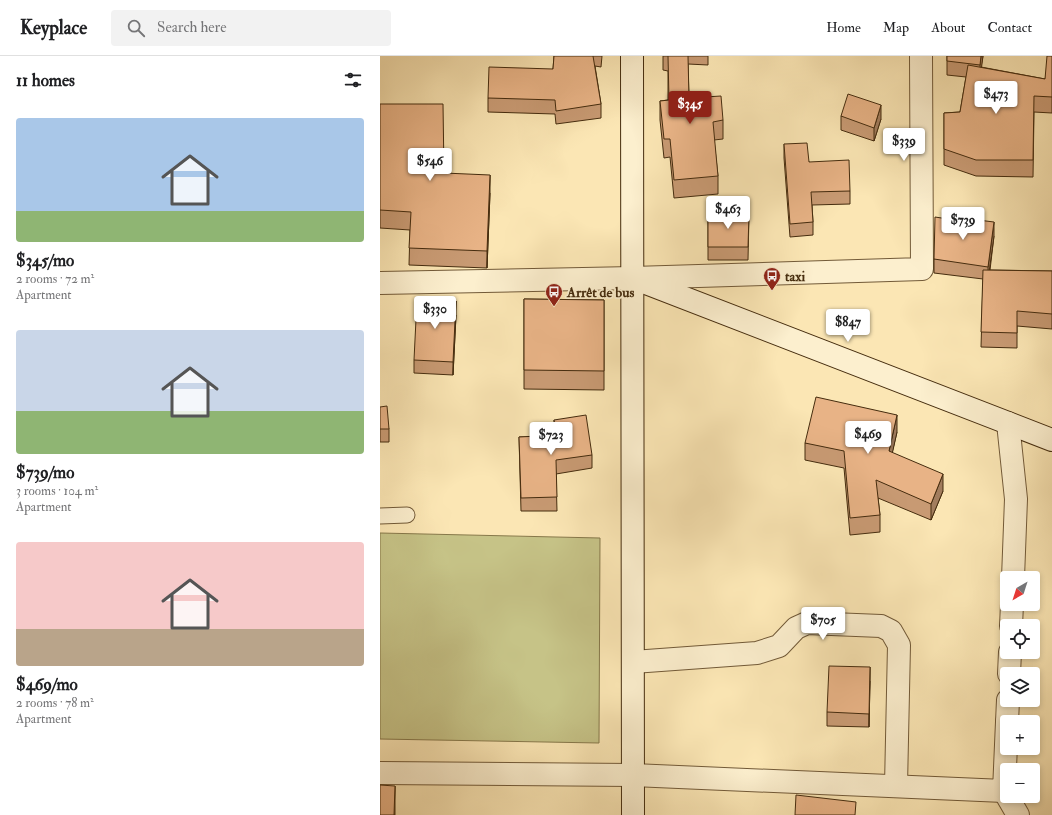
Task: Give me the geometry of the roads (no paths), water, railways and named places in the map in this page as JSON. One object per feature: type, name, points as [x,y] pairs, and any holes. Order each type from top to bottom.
[{"type":"street","points":[[632,56],[633,815]]},
{"type":"street","points":[[380,283],[633,278],[922,269],[921,56]]},
{"type":"street","points":[[633,278],[1052,440]]},
{"type":"street","points":[[1008,423],[1016,500],[1013,571]]},
{"type":"street","points":[[633,662],[757,653],[779,646],[796,628],[807,623],[881,626],[891,631],[900,645],[896,786]]},
{"type":"street","points":[[380,774],[633,774],[896,786],[1000,794]]},
{"type":"street","points":[[1011,803],[1018,815]]},
{"type":"lane","points":[[380,516],[407,515]]},
{"type":"place","name":"taxi","points":[[772,291]]},
{"type":"place","name":"Arrêt de bus","points":[[554,307]]}]
